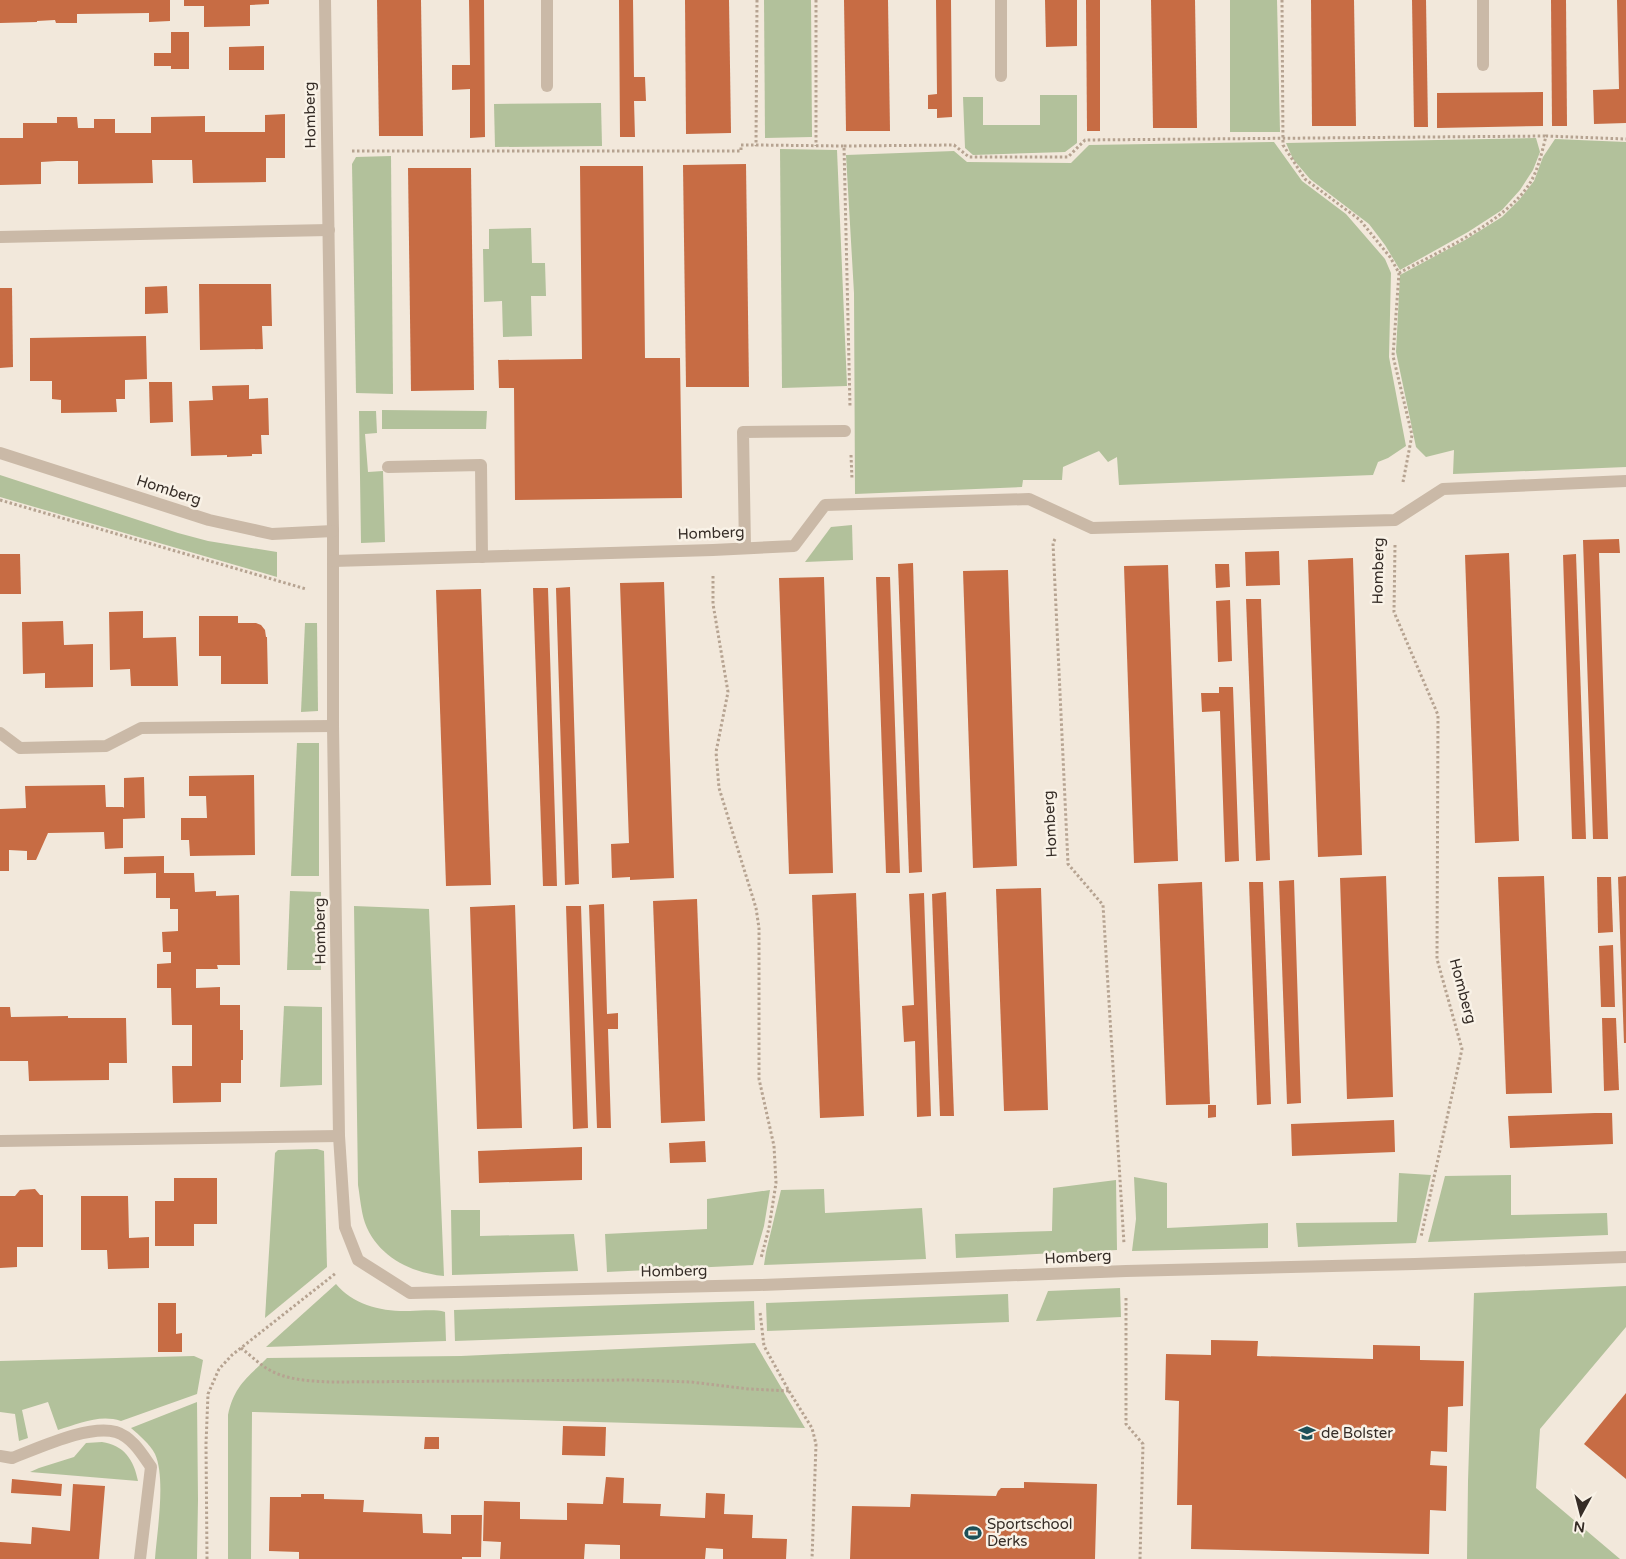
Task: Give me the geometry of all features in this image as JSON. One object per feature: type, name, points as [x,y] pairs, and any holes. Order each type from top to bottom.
[{"type":"street","name":"Homberg","points":[[325,0],[339,1136],[345,1227],[358,1260],[410,1293],[759,1285],[1126,1271],[1626,1257]]},
{"type":"street","points":[[547,0],[547,86]]},
{"type":"street","points":[[1001,0],[1001,76]]},
{"type":"street","points":[[1483,0],[1483,65]]},
{"type":"street","points":[[0,237],[328,230]]},
{"type":"street","points":[[745,548],[743,432],[845,431]]},
{"type":"street","name":"Homberg","points":[[0,453],[209,520],[272,534],[333,531]]},
{"type":"street","points":[[388,467],[481,465],[482,557]]},
{"type":"street","name":"Homberg","points":[[333,561],[794,546],[825,505],[1028,499],[1092,528],[1395,520],[1443,489],[1626,481]]},
{"type":"street","points":[[0,732],[20,748],[106,746],[140,728],[333,726]]},
{"type":"street","points":[[0,1141],[339,1136]]},
{"type":"street","points":[[0,1456],[12,1458],[95,1430],[117,1432],[135,1445],[151,1467],[140,1559]]},
{"type":"path","points":[[756,145],[757,0]]},
{"type":"path","points":[[816,0],[816,146]]},
{"type":"path","points":[[1282,0],[1283,145],[1305,180],[1360,220],[1390,257],[1399,273],[1393,356],[1412,435],[1395,520]]},
{"type":"path","points":[[327,150],[741,151],[740,145],[954,145],[969,157],[1068,157],[1085,140],[1546,136],[1626,139]]},
{"type":"path","points":[[1399,273],[1457,242],[1499,216],[1513,203],[1530,183],[1546,136]]},
{"type":"path","points":[[844,146],[850,411]]},
{"type":"path","points":[[851,448],[853,505]]},
{"type":"path","points":[[0,500],[333,597]]},
{"type":"path","name":"Homberg","points":[[1067,517],[1053,543],[1068,864],[1103,905],[1126,1271]]},
{"type":"path","name":"Homberg","points":[[1395,520],[1394,612],[1438,715],[1436,959],[1462,1049],[1415,1264]]},
{"type":"path","points":[[713,550],[713,604],[728,692],[716,752],[719,788],[756,908],[759,928],[759,1079],[774,1146],[776,1183],[769,1228],[761,1255],[759,1285],[761,1331],[764,1346],[788,1391],[812,1428],[816,1444],[812,1559]]},
{"type":"path","points":[[208,1559],[206,1444],[208,1394],[219,1369],[241,1348],[330,1276],[358,1260]]},
{"type":"path","points":[[1126,1271],[1126,1424],[1143,1444],[1140,1559]]},
{"type":"path","points":[[241,1348],[265,1367],[282,1376],[303,1380],[351,1382],[635,1380],[690,1382],[748,1389],[788,1391]]},
{"type":"green space","points":[[764,0],[811,0],[812,137],[765,138]]},
{"type":"green space","points":[[1230,0],[1277,0],[1280,132],[1230,132]]},
{"type":"green space","points":[[1040,95],[1077,95],[1077,143],[1065,152],[973,155],[965,148],[963,97],[983,97],[983,125],[1040,125]]},
{"type":"green space","points":[[601,103],[602,146],[495,147],[494,104]]},
{"type":"green space","points":[[1536,138],[1540,152],[1533,170],[1520,190],[1502,210],[1468,232],[1400,270],[1385,245],[1369,224],[1310,179],[1293,159],[1286,143]]},
{"type":"green space","points":[[1555,139],[1626,142],[1626,467],[1453,474],[1454,450],[1426,457],[1416,447],[1396,352],[1400,275],[1465,240],[1502,217],[1534,181],[1543,157]]},
{"type":"green space","points":[[1274,142],[1302,181],[1346,214],[1385,259],[1391,273],[1389,357],[1406,446],[1378,462],[1373,475],[1119,485],[1117,457],[1108,462],[1099,451],[1063,467],[1062,480],[1023,480],[1022,487],[855,494],[854,293],[846,155],[954,151],[967,162],[1071,163],[1089,145]]},
{"type":"green space","points":[[780,149],[837,150],[847,386],[782,388]]},
{"type":"green space","points":[[391,156],[393,394],[356,393],[352,164],[356,157]]},
{"type":"green space","points":[[531,228],[532,263],[545,263],[546,296],[531,296],[532,336],[503,337],[502,301],[484,302],[483,249],[489,249],[489,229]]},
{"type":"green space","points":[[382,410],[487,411],[486,429],[382,429]]},
{"type":"green space","points":[[359,411],[376,411],[377,433],[365,434],[368,472],[383,471],[385,542],[361,543]]},
{"type":"green space","points":[[0,475],[178,533],[208,541],[277,552],[277,577],[0,497]]},
{"type":"green space","points":[[852,525],[853,560],[805,562],[831,527]]},
{"type":"green space","points":[[305,623],[317,623],[318,711],[301,712]]},
{"type":"green space","points":[[297,743],[319,743],[319,876],[291,876]]},
{"type":"green space","points":[[290,891],[321,892],[321,970],[287,970]]},
{"type":"green space","points":[[354,906],[429,909],[444,1276],[419,1271],[397,1261],[378,1245],[370,1235],[365,1223],[358,1185]]},
{"type":"green space","points":[[284,1006],[322,1007],[322,1085],[280,1087]]},
{"type":"green space","points":[[317,1149],[324,1151],[327,1267],[265,1318],[275,1153],[278,1150]]},
{"type":"green space","points":[[1399,1173],[1431,1175],[1416,1243],[1298,1247],[1296,1223],[1397,1222]]},
{"type":"green space","points":[[1511,1175],[1511,1215],[1607,1213],[1608,1235],[1428,1242],[1445,1176]]},
{"type":"green space","points":[[1134,1177],[1167,1183],[1167,1228],[1268,1223],[1268,1248],[1132,1251],[1136,1219]]},
{"type":"green space","points":[[1116,1180],[1117,1250],[956,1258],[955,1234],[1052,1231],[1053,1188]]},
{"type":"green space","points":[[824,1189],[825,1213],[922,1208],[926,1259],[764,1265],[781,1190]]},
{"type":"green space","points":[[770,1190],[764,1226],[753,1265],[607,1272],[605,1234],[707,1229],[707,1199]]},
{"type":"green space","points":[[451,1210],[480,1210],[480,1236],[574,1234],[578,1271],[452,1275]]},
{"type":"green space","points":[[336,1284],[351,1297],[369,1306],[400,1311],[432,1310],[445,1312],[446,1341],[266,1347]]},
{"type":"green space","points":[[1626,1286],[1626,1327],[1540,1429],[1536,1488],[1620,1559],[1467,1559],[1474,1293]]},
{"type":"green space","points":[[1120,1288],[1121,1317],[1036,1321],[1048,1291]]},
{"type":"green space","points":[[1008,1294],[1009,1322],[767,1331],[766,1303]]},
{"type":"green space","points":[[754,1301],[755,1330],[455,1341],[454,1310]]},
{"type":"green space","points":[[755,1343],[805,1428],[252,1412],[251,1559],[228,1559],[228,1415],[234,1397],[242,1383],[267,1358],[461,1356]]},
{"type":"green space","points":[[194,1356],[203,1360],[197,1394],[121,1421],[97,1419],[58,1430],[48,1402],[22,1410],[28,1438],[19,1441],[15,1414],[0,1412],[0,1361]]},
{"type":"green space","points":[[197,1402],[197,1559],[155,1559],[160,1505],[158,1464],[155,1454],[150,1447],[131,1428]]},
{"type":"green space","points":[[102,1442],[116,1446],[127,1455],[134,1466],[138,1481],[30,1472],[74,1457],[86,1443]]},
{"type":"building","points":[[0,0],[170,0],[170,21],[149,22],[149,13],[77,14],[77,23],[56,23],[55,20],[0,23]]},
{"type":"building","points":[[184,0],[269,0],[269,4],[250,5],[250,26],[204,27],[204,6],[184,6]]},
{"type":"building","points":[[377,0],[421,0],[423,136],[379,136]]},
{"type":"building","points":[[469,0],[484,0],[485,137],[470,138],[470,89],[452,90],[452,65],[470,65]]},
{"type":"building","points":[[619,0],[633,0],[634,77],[645,77],[646,101],[634,101],[635,137],[620,137]]},
{"type":"building","points":[[685,0],[729,0],[731,133],[686,134]]},
{"type":"building","points":[[844,0],[888,0],[890,131],[846,131]]},
{"type":"building","points":[[936,0],[951,0],[952,117],[937,118],[937,109],[928,109],[928,95],[937,94]]},
{"type":"building","points":[[1045,0],[1077,0],[1077,46],[1046,47]]},
{"type":"building","points":[[1086,0],[1100,0],[1100,131],[1087,131]]},
{"type":"building","points":[[1151,0],[1195,0],[1197,128],[1153,128]]},
{"type":"building","points":[[1311,0],[1354,0],[1356,126],[1312,126]]},
{"type":"building","points":[[1412,0],[1426,0],[1428,127],[1414,127]]},
{"type":"building","points":[[1551,0],[1566,0],[1567,126],[1552,126]]},
{"type":"building","points":[[1617,0],[1626,0],[1626,123],[1594,124],[1593,90],[1619,89]]},
{"type":"building","points":[[171,32],[189,32],[189,69],[171,69],[171,66],[154,66],[154,53],[171,53]]},
{"type":"building","points":[[264,46],[264,70],[229,70],[229,47]]},
{"type":"building","points":[[1543,92],[1543,126],[1437,128],[1437,93]]},
{"type":"building","points":[[285,114],[285,158],[266,158],[266,182],[193,183],[192,160],[152,160],[153,183],[78,184],[78,161],[57,161],[41,162],[41,184],[0,185],[0,138],[23,138],[23,123],[57,123],[57,117],[77,117],[78,128],[94,128],[94,119],[115,119],[115,133],[151,133],[151,117],[205,116],[205,132],[265,132],[265,115]]},
{"type":"building","points":[[746,164],[749,387],[686,387],[683,165]]},
{"type":"building","points":[[580,166],[643,166],[645,358],[680,358],[682,498],[515,500],[514,388],[499,388],[498,360],[582,359]]},
{"type":"building","points":[[408,168],[471,168],[474,390],[411,391]]},
{"type":"building","points":[[199,284],[271,284],[272,326],[262,326],[263,349],[200,350]]},
{"type":"building","points":[[167,286],[168,313],[145,314],[145,287]]},
{"type":"building","points":[[0,288],[12,288],[13,367],[0,368]]},
{"type":"building","points":[[146,336],[147,379],[125,380],[125,399],[116,399],[117,412],[61,413],[61,400],[52,399],[52,381],[30,381],[30,338]]},
{"type":"building","points":[[149,382],[172,382],[173,422],[150,423]]},
{"type":"building","points":[[249,385],[249,399],[268,398],[269,435],[261,435],[262,454],[227,457],[227,455],[191,456],[189,401],[213,400],[212,386]]},
{"type":"building","points":[[1619,539],[1620,553],[1599,553],[1608,839],[1593,839],[1583,540]]},
{"type":"building","points":[[1279,551],[1280,585],[1246,586],[1245,552]]},
{"type":"building","points":[[1509,553],[1519,841],[1475,843],[1465,555]]},
{"type":"building","points":[[0,554],[20,554],[21,594],[0,594]]},
{"type":"building","points":[[1576,554],[1586,839],[1572,839],[1563,555]]},
{"type":"building","points":[[1353,558],[1362,855],[1318,857],[1308,560]]},
{"type":"building","points":[[913,563],[922,872],[909,873],[898,564]]},
{"type":"building","points":[[1215,564],[1229,564],[1230,587],[1216,588]]},
{"type":"building","points":[[1168,565],[1178,861],[1134,863],[1124,566]]},
{"type":"building","points":[[1008,570],[1017,866],[973,868],[963,571]]},
{"type":"building","points":[[824,577],[833,873],[789,874],[779,578]]},
{"type":"building","points":[[876,577],[890,577],[900,873],[886,873]]},
{"type":"building","points":[[664,582],[674,878],[630,880],[630,877],[612,878],[611,844],[629,843],[620,583]]},
{"type":"building","points":[[570,587],[579,884],[565,885],[556,588]]},
{"type":"building","points":[[533,588],[548,588],[557,886],[543,886]]},
{"type":"building","points":[[481,589],[491,885],[446,886],[436,590]]},
{"type":"building","points":[[1246,599],[1261,599],[1270,860],[1256,861]]},
{"type":"building","points":[[1230,600],[1232,661],[1218,662],[1216,601]]},
{"type":"building","points":[[143,611],[143,638],[176,637],[178,686],[131,686],[130,669],[110,670],[109,612]]},
{"type":"building","points":[[199,616],[238,616],[238,623],[256,623],[261,625],[267,637],[268,684],[221,684],[221,656],[199,656]]},
{"type":"building","points":[[63,621],[64,645],[93,644],[93,687],[45,688],[45,673],[23,674],[22,622]]},
{"type":"building","points":[[1219,687],[1233,687],[1239,861],[1225,862],[1220,711],[1202,712],[1201,693],[1219,693]]},
{"type":"building","points":[[254,775],[255,855],[190,856],[189,840],[181,840],[181,818],[207,818],[206,796],[189,796],[189,776]]},
{"type":"building","points":[[144,777],[145,818],[123,819],[123,848],[105,849],[104,832],[48,833],[36,860],[27,860],[27,851],[9,850],[9,871],[0,871],[0,809],[26,808],[25,786],[105,785],[106,807],[124,808],[124,778]]},
{"type":"building","points":[[164,856],[164,873],[194,873],[195,892],[216,891],[216,896],[239,895],[240,965],[217,965],[218,969],[196,969],[196,988],[220,987],[220,1005],[240,1005],[240,1030],[243,1030],[241,1083],[221,1083],[221,1102],[173,1103],[172,1066],[192,1066],[192,1025],[172,1025],[171,988],[157,988],[157,964],[171,963],[171,952],[163,952],[162,932],[178,931],[178,909],[170,909],[170,898],[156,898],[156,873],[124,874],[124,857]]},
{"type":"building","points":[[1386,876],[1393,1097],[1347,1099],[1340,878]]},
{"type":"building","points":[[1544,876],[1552,1093],[1506,1094],[1498,877]]},
{"type":"building","points":[[1626,876],[1626,1043],[1624,1043],[1618,877]]},
{"type":"building","points":[[1597,877],[1611,877],[1613,932],[1598,933]]},
{"type":"building","points":[[1294,880],[1301,1103],[1287,1104],[1279,881]]},
{"type":"building","points":[[1202,882],[1210,1104],[1166,1105],[1158,884]]},
{"type":"building","points":[[1249,882],[1263,882],[1271,1104],[1257,1105]]},
{"type":"building","points":[[1041,888],[1048,1110],[1004,1111],[996,889]]},
{"type":"building","points":[[946,892],[954,1116],[940,1116],[932,894]]},
{"type":"building","points":[[856,893],[864,1116],[820,1118],[812,895]]},
{"type":"building","points":[[924,893],[931,1116],[917,1117],[915,1041],[904,1042],[902,1006],[914,1005],[909,894]]},
{"type":"building","points":[[697,899],[705,1121],[661,1123],[653,901]]},
{"type":"building","points":[[604,904],[607,1014],[618,1013],[618,1029],[608,1029],[611,1128],[597,1128],[589,905]]},
{"type":"building","points":[[515,905],[522,1128],[477,1129],[470,907]]},
{"type":"building","points":[[566,906],[581,906],[588,1128],[573,1129]]},
{"type":"building","points":[[1613,945],[1615,1007],[1601,1007],[1599,946]]},
{"type":"building","points":[[0,1007],[10,1007],[11,1017],[126,1018],[127,1063],[109,1063],[109,1080],[29,1081],[28,1061],[0,1061]]},
{"type":"building","points":[[1602,1018],[1616,1018],[1619,1090],[1604,1091]]},
{"type":"building","points":[[1208,1105],[1216,1105],[1216,1117],[1208,1118]]},
{"type":"building","points":[[1612,1113],[1613,1144],[1510,1148],[1508,1116]]},
{"type":"building","points":[[1394,1120],[1395,1152],[1292,1156],[1291,1124]]},
{"type":"building","points":[[705,1141],[706,1162],[670,1163],[669,1143]]},
{"type":"building","points":[[582,1147],[582,1180],[479,1183],[478,1151]]},
{"type":"building","points":[[174,1178],[217,1178],[217,1224],[194,1224],[194,1246],[155,1246],[155,1201],[174,1201]]},
{"type":"building","points":[[35,1189],[40,1195],[43,1195],[43,1247],[17,1247],[17,1267],[0,1268],[0,1196],[15,1196],[20,1190]]},
{"type":"building","points":[[81,1196],[128,1196],[129,1238],[149,1237],[149,1268],[108,1269],[107,1250],[81,1250]]},
{"type":"building","points":[[158,1303],[176,1303],[176,1334],[182,1333],[182,1352],[158,1352]]},
{"type":"building","name":"de Bolster","points":[[1211,1340],[1258,1341],[1257,1356],[1373,1359],[1373,1345],[1420,1346],[1420,1360],[1464,1361],[1463,1406],[1448,1407],[1447,1452],[1431,1451],[1430,1465],[1447,1466],[1446,1511],[1430,1510],[1429,1554],[1191,1549],[1192,1505],[1177,1505],[1179,1401],[1165,1400],[1166,1354],[1211,1355]]},
{"type":"building","points":[[1626,1393],[1626,1479],[1584,1444]]},
{"type":"building","points":[[563,1426],[606,1427],[605,1456],[562,1455]]},
{"type":"building","points":[[425,1437],[439,1437],[439,1449],[424,1449]]},
{"type":"building","points":[[606,1477],[624,1478],[623,1503],[661,1504],[660,1516],[705,1518],[706,1493],[725,1494],[724,1514],[753,1515],[752,1538],[787,1539],[786,1559],[723,1559],[723,1549],[706,1548],[705,1559],[620,1559],[620,1545],[585,1544],[584,1559],[500,1559],[501,1542],[483,1541],[484,1501],[520,1502],[520,1519],[567,1520],[567,1503],[603,1504]]},
{"type":"building","points":[[12,1479],[62,1484],[61,1496],[11,1493]]},
{"type":"building","name":"Sportschool Derks","points":[[1024,1482],[1097,1484],[1095,1559],[850,1559],[852,1506],[910,1507],[911,1494],[996,1496],[1001,1488],[1024,1488]]},
{"type":"building","points":[[73,1484],[105,1486],[99,1559],[0,1559],[0,1542],[31,1544],[32,1527],[70,1531]]},
{"type":"building","points":[[301,1494],[324,1494],[324,1499],[364,1500],[363,1512],[422,1514],[423,1533],[451,1534],[451,1515],[482,1515],[481,1557],[462,1557],[462,1559],[299,1559],[299,1552],[269,1551],[270,1497],[301,1497]]},
{"type":"place","name":"de Bolster","points":[[1307,1433]]},
{"type":"place","name":"Sportschool Derks","points":[[973,1533]]}]
